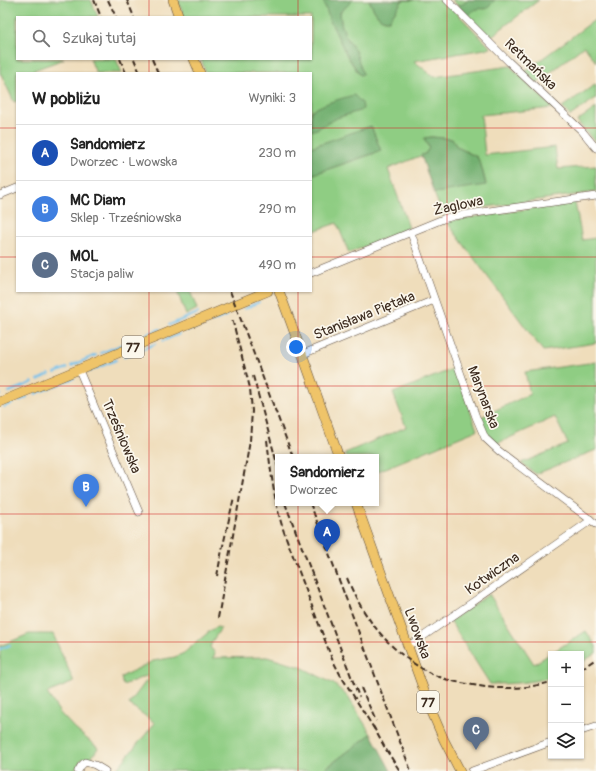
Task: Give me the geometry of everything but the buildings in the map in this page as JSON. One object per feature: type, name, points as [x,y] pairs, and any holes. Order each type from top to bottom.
[{"type":"main road","points":[[173,0],[179,16]]},
{"type":"main road","points":[[194,60],[200,72]]},
{"type":"main road","name":"77","points":[[0,402],[266,292]]},
{"type":"main road","points":[[280,292],[338,454]]},
{"type":"main road","name":"Lwowska","points":[[357,506],[437,725],[460,771]]},
{"type":"street","name":"Retmańska","points":[[447,0],[509,62],[582,131],[596,148]]},
{"type":"street","points":[[0,196],[16,188]]},
{"type":"street","name":"Żaglowa","points":[[312,273],[443,219],[454,216],[596,196]]},
{"type":"street","name":"Marynarska","points":[[411,233],[476,417],[486,438],[499,451],[596,524]]},
{"type":"street","name":"Stanisława Piętaka","points":[[303,354],[434,300]]},
{"type":"street","name":"Trześniowska","points":[[79,370],[139,512]]},
{"type":"street","name":"Kotwiczna","points":[[408,645],[416,642],[587,523],[590,519]]},
{"type":"street","points":[[584,731],[595,729]]},
{"type":"street","points":[[472,771],[548,743]]},
{"type":"street","points":[[78,771],[85,762],[95,765],[105,771]]},
{"type":"green space","points":[[0,0],[91,0],[98,16],[16,16],[16,60],[61,60],[34,70],[35,72],[16,72],[16,101],[14,102],[0,74]]},
{"type":"green space","points":[[178,0],[323,0],[339,40],[349,59],[360,75],[355,50],[345,35],[341,23],[340,12],[353,0],[369,0],[374,11],[382,19],[389,20],[403,0],[444,0],[491,48],[414,61],[434,77],[510,66],[553,108],[481,115],[485,155],[555,147],[558,169],[596,166],[596,192],[450,212],[443,215],[434,193],[486,184],[481,165],[477,157],[457,147],[452,139],[432,137],[424,138],[429,148],[425,154],[388,169],[409,228],[349,253],[337,223],[314,231],[312,227],[312,175],[381,151],[371,127],[312,147],[312,72],[206,72],[201,60],[312,60],[312,16],[184,16]]},
{"type":"green space","points":[[323,0],[353,0],[340,12],[341,23],[345,35],[355,50],[363,74],[360,75],[346,54],[330,21]]},
{"type":"green space","points":[[369,0],[403,0],[389,20],[385,20],[374,11]]},
{"type":"green space","points":[[452,0],[539,0],[489,38]]},
{"type":"green space","points":[[468,0],[495,0],[486,9],[471,12],[468,17],[457,5],[463,4]]},
{"type":"green space","points":[[596,19],[596,62],[584,46],[537,83],[524,72]]},
{"type":"green space","points":[[90,60],[116,60],[122,72],[96,72]]},
{"type":"green space","points":[[596,84],[596,98],[570,116],[562,107]]},
{"type":"green space","points":[[354,95],[362,103],[363,108],[362,110],[337,118],[312,131],[312,110]]},
{"type":"green space","points":[[596,108],[596,141],[595,142],[577,121]]},
{"type":"green space","points":[[371,126],[381,151],[312,175],[312,147]]},
{"type":"green space","points":[[432,137],[452,139],[457,147],[477,157],[481,165],[486,185],[434,193],[421,155],[425,154],[429,148],[424,138]]},
{"type":"green space","points":[[575,202],[582,240],[596,238],[596,343],[543,351],[447,222]]},
{"type":"green space","points":[[177,292],[190,292],[197,309],[186,315]]},
{"type":"green space","points":[[596,362],[596,450],[536,474],[521,463],[568,444],[555,417],[496,444],[488,436],[479,418],[530,394],[525,372]]},
{"type":"green space","points":[[455,368],[477,430],[379,471],[379,454],[345,454],[406,427],[393,393]]},
{"type":"green space","points":[[489,594],[534,664],[548,655],[548,678],[521,683],[490,684],[450,621]]},
{"type":"green space","points":[[217,627],[221,628],[210,647],[215,653],[212,658],[267,657],[301,667],[334,684],[348,697],[371,734],[322,771],[115,771],[155,723],[129,704],[149,677],[146,676],[123,685],[121,677],[153,661],[175,657],[184,653],[211,630]]},
{"type":"green space","points":[[586,631],[596,646],[596,653],[584,661],[584,651],[554,651]]},
{"type":"green space","points":[[29,634],[53,634],[74,682],[47,693],[60,713],[75,729],[98,748],[90,760],[82,759],[74,771],[0,771],[0,646]]},
{"type":"green space","points":[[371,734],[391,771],[322,771]]},
{"type":"waterway","points":[[244,309],[259,302]]},
{"type":"waterway","points":[[169,325],[198,313]]},
{"type":"waterway","points":[[212,322],[226,316]]},
{"type":"waterway","points":[[187,331],[203,325]]},
{"type":"waterway","points":[[137,338],[160,329]]},
{"type":"waterway","points":[[163,341],[179,334]]},
{"type":"waterway","points":[[101,353],[133,340]]},
{"type":"waterway","points":[[124,357],[155,344]]},
{"type":"waterway","points":[[71,366],[96,355]]},
{"type":"waterway","points":[[88,372],[116,360]]},
{"type":"waterway","points":[[55,373],[67,368]]},
{"type":"waterway","points":[[38,380],[50,374]]},
{"type":"waterway","points":[[35,394],[74,378]]},
{"type":"waterway","points":[[9,392],[33,382]]},
{"type":"waterway","points":[[19,401],[27,397]]},
{"type":"waterway","points":[[4,407],[13,403]]},
{"type":"waterway","points":[[0,649],[10,645]]},
{"type":"railway","points":[[94,0],[101,16]]},
{"type":"railway","points":[[108,0],[116,16]]},
{"type":"railway","points":[[127,0],[134,16]]},
{"type":"railway","points":[[120,60],[126,72]]},
{"type":"railway","points":[[134,60],[140,72]]},
{"type":"railway","points":[[152,60],[158,72]]},
{"type":"railway","points":[[230,292],[292,454]]},
{"type":"railway","points":[[218,618],[250,441],[252,411],[250,388],[232,319]]},
{"type":"railway","points":[[253,376],[275,456]]},
{"type":"railway","points":[[267,440],[275,498]]},
{"type":"railway","points":[[217,576],[234,497]]},
{"type":"railway","points":[[277,506],[284,532],[332,659],[375,730]]},
{"type":"railway","points":[[286,506],[359,697]]},
{"type":"railway","points":[[311,506],[411,771]]},
{"type":"railway","points":[[347,578],[360,605],[376,629],[408,660],[421,668],[437,676],[483,687],[512,688],[548,683]]},
{"type":"railway","points":[[584,667],[596,659]]},
{"type":"railway","points":[[361,688],[376,721]]},
{"type":"railway","points":[[373,726],[400,771]]},
{"type":"place","name":"MC Diam","points":[[86,507]]},
{"type":"place","name":"Sandomierz","points":[[327,552]]},
{"type":"place","name":"MOL","points":[[476,750]]}]
